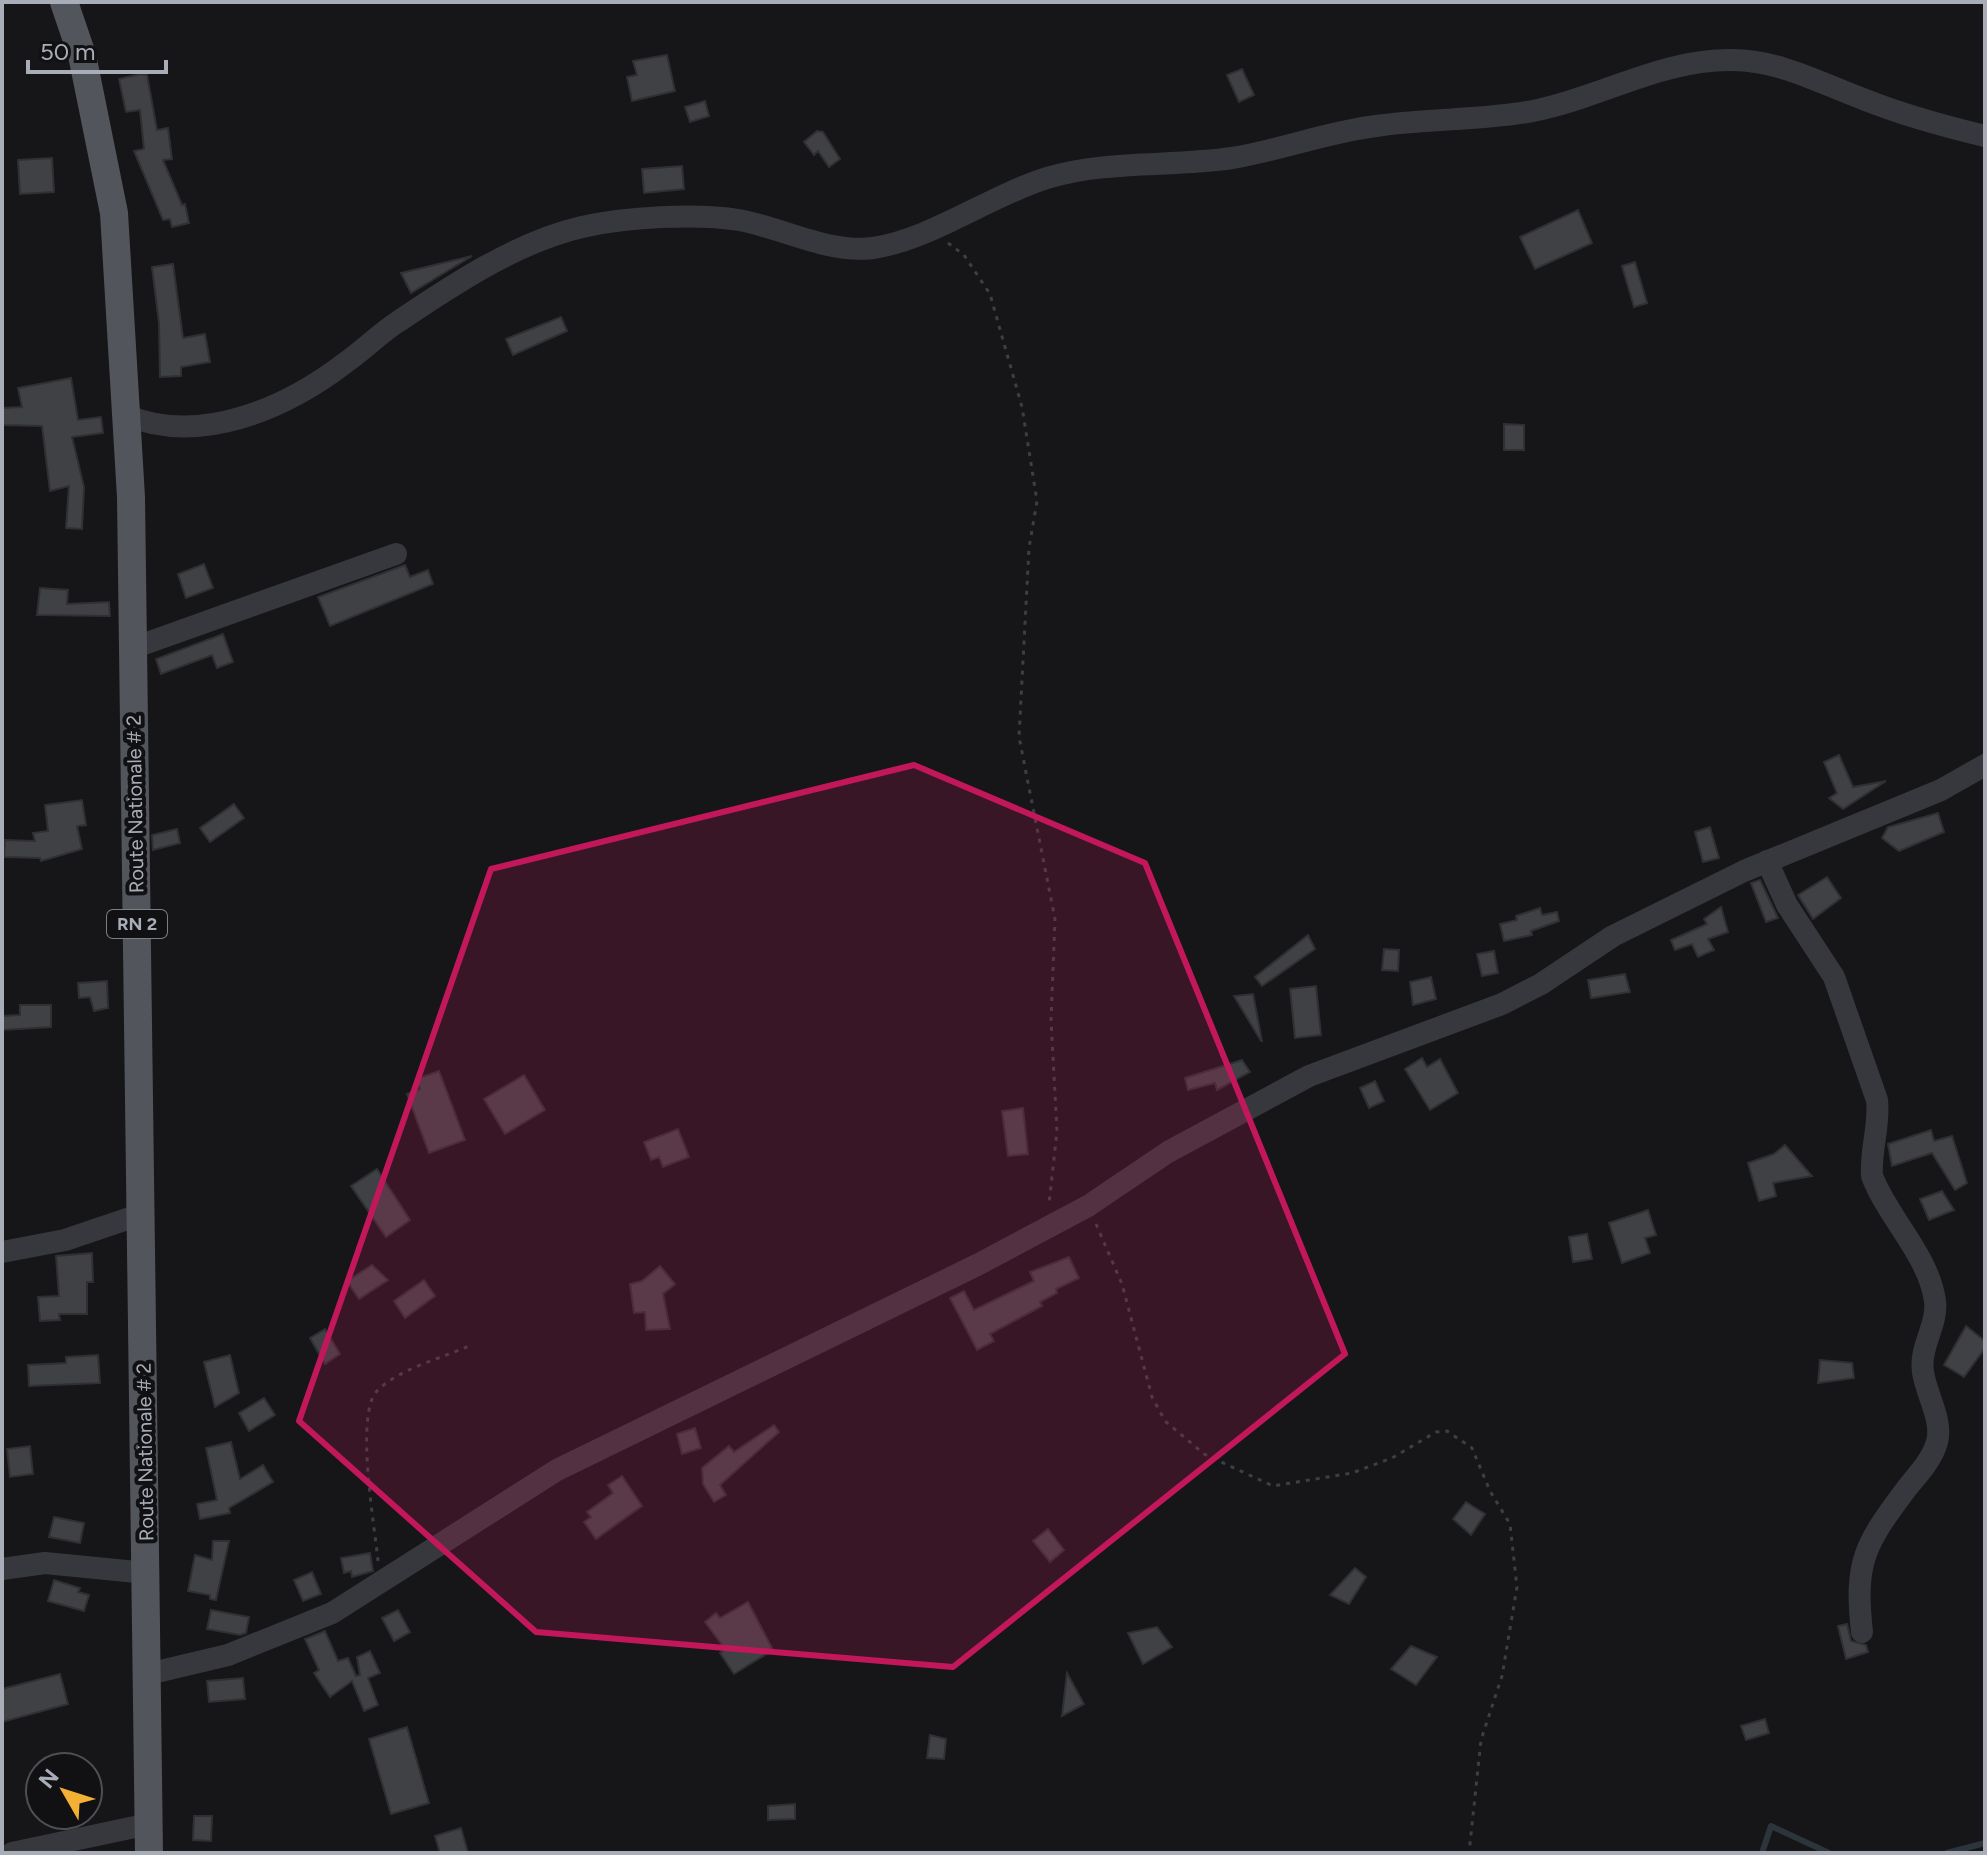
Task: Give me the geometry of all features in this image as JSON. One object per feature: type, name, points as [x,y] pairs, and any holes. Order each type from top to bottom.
[{"type":"main road","name":"Route Nationale # 2","points":[[64,2],[85,68],[114,213],[126,415],[133,648],[149,1853]]},
{"type":"street","points":[[126,415],[177,429],[218,425],[298,394],[342,366],[396,323],[489,266],[552,236],[585,226],[688,218],[736,219],[841,248],[870,248],[921,232],[1051,177],[1123,165],[1232,158],[1376,126],[1473,121],[1539,110],[1635,77],[1700,62],[1735,60],[1781,67],[1923,122],[1985,136]]},
{"type":"street","points":[[133,648],[396,554]]},
{"type":"street","points":[[148,1674],[228,1655],[277,1638],[332,1613],[557,1470],[1047,1228],[1088,1206],[1168,1152],[1309,1076],[1502,1004],[1541,984],[1613,936],[1767,861],[1941,790],[1985,765]]},
{"type":"street","points":[[1767,861],[1787,905],[1834,977],[1877,1100],[1879,1118],[1871,1159],[1872,1176],[1928,1277],[1935,1298],[1936,1316],[1922,1369],[1937,1421],[1937,1442],[1931,1457],[1863,1556],[1857,1587],[1862,1632]]},
{"type":"street","points":[[2,1252],[65,1240],[142,1214]]},
{"type":"street","points":[[2,1569],[45,1563],[147,1573]]},
{"type":"street","points":[[12,1853],[149,1824]]},
{"type":"path","points":[[921,232],[939,237],[964,255],[990,294],[1022,407],[1037,501],[1029,548],[1019,737],[1055,919],[1051,1020],[1057,1131],[1047,1228]]},
{"type":"path","points":[[1088,1206],[1122,1284],[1152,1397],[1165,1421],[1204,1454],[1273,1486],[1352,1473],[1392,1458],[1436,1432],[1447,1431],[1472,1448],[1490,1491],[1510,1524],[1517,1587],[1502,1676],[1481,1740],[1469,1853]]},
{"type":"path","points":[[381,1584],[367,1435],[369,1402],[386,1383],[473,1344]]},
{"type":"highlighted area","points":[[914,765],[1145,863],[1345,1354],[953,1667],[536,1632],[299,1421],[491,869]]},
{"type":"building","points":[[667,55],[675,91],[632,101],[627,77],[637,75],[633,61]]},
{"type":"building","points":[[1242,69],[1254,95],[1239,102],[1227,75]]},
{"type":"building","points":[[147,75],[157,130],[168,128],[172,159],[163,160],[182,205],[185,204],[189,223],[172,227],[170,219],[163,220],[134,151],[144,149],[140,110],[126,112],[119,79]]},
{"type":"building","points":[[705,101],[709,116],[690,122],[685,107]]},
{"type":"building","points":[[817,131],[823,132],[840,159],[829,167],[818,151],[814,155],[804,142]]},
{"type":"building","points":[[52,158],[54,192],[20,194],[18,160]]},
{"type":"building","points":[[682,166],[684,189],[644,193],[642,169]]},
{"type":"building","points":[[1578,210],[1592,243],[1535,269],[1520,237]]},
{"type":"building","points":[[472,256],[411,293],[401,273]]},
{"type":"building","points":[[1635,262],[1647,303],[1634,307],[1622,266]]},
{"type":"building","points":[[173,264],[183,338],[205,334],[210,362],[181,367],[181,376],[160,377],[159,323],[152,267]]},
{"type":"building","points":[[561,317],[567,331],[513,355],[506,339]]},
{"type":"building","points":[[71,378],[78,420],[101,417],[103,433],[72,437],[84,487],[82,529],[66,528],[69,486],[50,491],[42,426],[2,425],[2,408],[22,407],[18,388]]},
{"type":"building","points":[[1504,424],[1524,425],[1524,450],[1504,450]]},
{"type":"building","points":[[204,564],[213,588],[186,598],[178,574]]},
{"type":"building","points":[[405,565],[410,577],[428,570],[433,584],[330,626],[318,597]]},
{"type":"building","points":[[40,588],[68,590],[67,604],[109,602],[110,616],[37,615]]},
{"type":"building","points":[[223,634],[233,662],[217,668],[212,655],[161,674],[156,659]]},
{"type":"building","points":[[1839,755],[1853,787],[1886,781],[1843,809],[1829,798],[1837,793],[1824,762]]},
{"type":"building","points":[[82,800],[86,825],[77,826],[82,849],[41,861],[40,858],[4,857],[5,840],[35,841],[33,833],[48,831],[45,805]]},
{"type":"building","points":[[234,804],[244,818],[210,842],[200,828]]},
{"type":"building","points":[[1938,813],[1944,832],[1899,851],[1882,838],[1888,827]]},
{"type":"building","points":[[1710,827],[1719,858],[1703,862],[1695,832]]},
{"type":"building","points":[[177,829],[180,843],[153,850],[152,835]]},
{"type":"building","points":[[1827,877],[1841,898],[1813,919],[1798,895]]},
{"type":"building","points":[[1760,880],[1778,918],[1766,922],[1751,883]]},
{"type":"building","points":[[1721,907],[1728,932],[1708,939],[1714,950],[1698,957],[1692,944],[1675,950],[1671,940],[1707,924],[1704,919]]},
{"type":"building","points":[[1540,908],[1542,915],[1557,912],[1559,921],[1531,931],[1532,935],[1504,941],[1500,924],[1517,920],[1516,916]]},
{"type":"building","points":[[1308,935],[1315,949],[1262,986],[1255,977]]},
{"type":"building","points":[[1384,949],[1399,950],[1398,971],[1382,970]]},
{"type":"building","points":[[1494,951],[1498,973],[1482,976],[1477,954]]},
{"type":"building","points":[[1625,974],[1630,992],[1591,998],[1588,980]]},
{"type":"building","points":[[1431,977],[1436,999],[1413,1005],[1410,982]]},
{"type":"building","points":[[107,981],[108,1008],[94,1011],[90,997],[79,998],[78,983]]},
{"type":"building","points":[[1316,986],[1321,1035],[1295,1038],[1290,989]]},
{"type":"building","points":[[1253,994],[1262,1041],[1234,996]]},
{"type":"building","points":[[20,1005],[51,1005],[51,1027],[2,1030],[2,1016],[20,1015]]},
{"type":"building","points":[[1422,1058],[1427,1067],[1440,1059],[1458,1093],[1430,1110],[1405,1069]]},
{"type":"building","points":[[1242,1060],[1250,1072],[1217,1090],[1215,1083],[1188,1090],[1185,1078]]},
{"type":"building","points":[[439,1071],[465,1140],[429,1153],[407,1094],[420,1089],[416,1079]]},
{"type":"building","points":[[524,1075],[545,1110],[505,1134],[484,1099]]},
{"type":"building","points":[[1375,1081],[1384,1101],[1369,1108],[1360,1088]]},
{"type":"building","points":[[1023,1108],[1028,1154],[1008,1156],[1002,1111]]},
{"type":"building","points":[[678,1129],[689,1157],[663,1167],[659,1157],[651,1160],[644,1142]]},
{"type":"building","points":[[1931,1130],[1934,1141],[1952,1136],[1967,1183],[1955,1190],[1932,1153],[1892,1166],[1888,1144]]},
{"type":"building","points":[[1785,1145],[1812,1176],[1773,1183],[1776,1196],[1759,1201],[1748,1163],[1774,1154]]},
{"type":"building","points":[[377,1169],[410,1220],[386,1237],[351,1186]]},
{"type":"building","points":[[1942,1191],[1954,1210],[1929,1220],[1920,1199]]},
{"type":"building","points":[[1648,1210],[1656,1235],[1645,1238],[1650,1253],[1622,1263],[1609,1223]]},
{"type":"building","points":[[1587,1234],[1592,1259],[1573,1262],[1569,1237]]},
{"type":"building","points":[[92,1253],[93,1282],[87,1282],[87,1314],[59,1314],[60,1320],[40,1321],[38,1297],[59,1296],[56,1256]]},
{"type":"building","points":[[1069,1257],[1079,1278],[1056,1289],[1057,1293],[1040,1302],[1042,1306],[990,1334],[994,1341],[977,1350],[950,1298],[964,1291],[974,1310],[1034,1281],[1030,1272]]},
{"type":"building","points":[[372,1265],[388,1280],[359,1299],[347,1281]]},
{"type":"building","points":[[660,1266],[675,1284],[663,1294],[670,1329],[646,1330],[645,1312],[634,1313],[630,1284],[642,1281]]},
{"type":"building","points":[[424,1280],[435,1296],[405,1318],[394,1301]]},
{"type":"building","points":[[1966,1326],[1985,1341],[1985,1348],[1964,1377],[1944,1365]]},
{"type":"building","points":[[325,1329],[340,1354],[325,1364],[310,1338]]},
{"type":"building","points":[[98,1355],[100,1383],[29,1386],[28,1365],[66,1363],[66,1357]]},
{"type":"building","points":[[230,1355],[239,1393],[215,1407],[204,1362]]},
{"type":"building","points":[[1820,1360],[1852,1363],[1854,1378],[1818,1383]]},
{"type":"building","points":[[264,1398],[275,1415],[249,1431],[239,1413]]},
{"type":"building","points":[[774,1425],[779,1432],[720,1485],[726,1495],[714,1502],[703,1484],[702,1468],[729,1446],[734,1452]]},
{"type":"building","points":[[695,1428],[701,1448],[682,1454],[677,1434]]},
{"type":"building","points":[[231,1442],[240,1479],[263,1465],[273,1482],[229,1508],[230,1513],[200,1519],[197,1504],[217,1500],[206,1448]]},
{"type":"building","points":[[30,1446],[33,1474],[10,1477],[7,1449]]},
{"type":"building","points":[[622,1476],[642,1506],[596,1539],[584,1522],[591,1517],[587,1512],[613,1493],[608,1485]]},
{"type":"building","points":[[1466,1502],[1485,1514],[1471,1535],[1453,1519]]},
{"type":"building","points":[[54,1517],[84,1523],[80,1543],[49,1537]]},
{"type":"building","points":[[1048,1529],[1064,1550],[1050,1562],[1033,1541]]},
{"type":"building","points":[[213,1541],[229,1541],[216,1600],[210,1599],[210,1595],[188,1591],[195,1555],[212,1560]]},
{"type":"building","points":[[370,1553],[373,1571],[352,1577],[351,1571],[344,1573],[341,1558]]},
{"type":"building","points":[[1355,1568],[1366,1577],[1349,1604],[1330,1595]]},
{"type":"building","points":[[312,1572],[321,1594],[303,1601],[294,1580]]},
{"type":"building","points":[[54,1580],[80,1588],[78,1592],[89,1595],[84,1611],[48,1601]]},
{"type":"building","points":[[748,1602],[773,1650],[734,1674],[720,1653],[725,1649],[705,1622],[716,1613],[720,1618]]},
{"type":"building","points":[[211,1610],[249,1617],[246,1633],[240,1635],[207,1629]]},
{"type":"building","points":[[398,1610],[410,1632],[394,1641],[382,1618]]},
{"type":"building","points":[[1847,1624],[1851,1641],[1866,1645],[1868,1652],[1846,1659],[1838,1626]]},
{"type":"building","points":[[1157,1627],[1172,1647],[1143,1664],[1128,1633]]},
{"type":"building","points":[[325,1631],[338,1661],[348,1658],[356,1676],[360,1675],[357,1657],[370,1651],[380,1673],[368,1678],[378,1705],[364,1711],[352,1681],[330,1697],[314,1673],[319,1670],[305,1639]]},
{"type":"building","points":[[1411,1646],[1437,1657],[1416,1685],[1391,1669]]},
{"type":"building","points":[[1067,1673],[1084,1704],[1062,1716]]},
{"type":"building","points":[[60,1674],[68,1704],[2,1722],[2,1689]]},
{"type":"building","points":[[243,1678],[245,1699],[209,1702],[207,1681]]},
{"type":"building","points":[[1765,1719],[1769,1733],[1746,1740],[1741,1726]]},
{"type":"building","points":[[407,1727],[429,1803],[391,1814],[369,1739]]},
{"type":"building","points":[[930,1735],[946,1739],[944,1759],[927,1758]]},
{"type":"building","points":[[795,1804],[795,1819],[768,1820],[768,1806]]},
{"type":"building","points":[[194,1816],[212,1816],[211,1841],[193,1840]]},
{"type":"building","points":[[461,1828],[468,1853],[440,1853],[435,1836]]},
{"type":"waterway","points":[[1762,1853],[1771,1826],[1829,1853]]},
{"type":"waterway","points":[[1947,1853],[1985,1843]]}]
